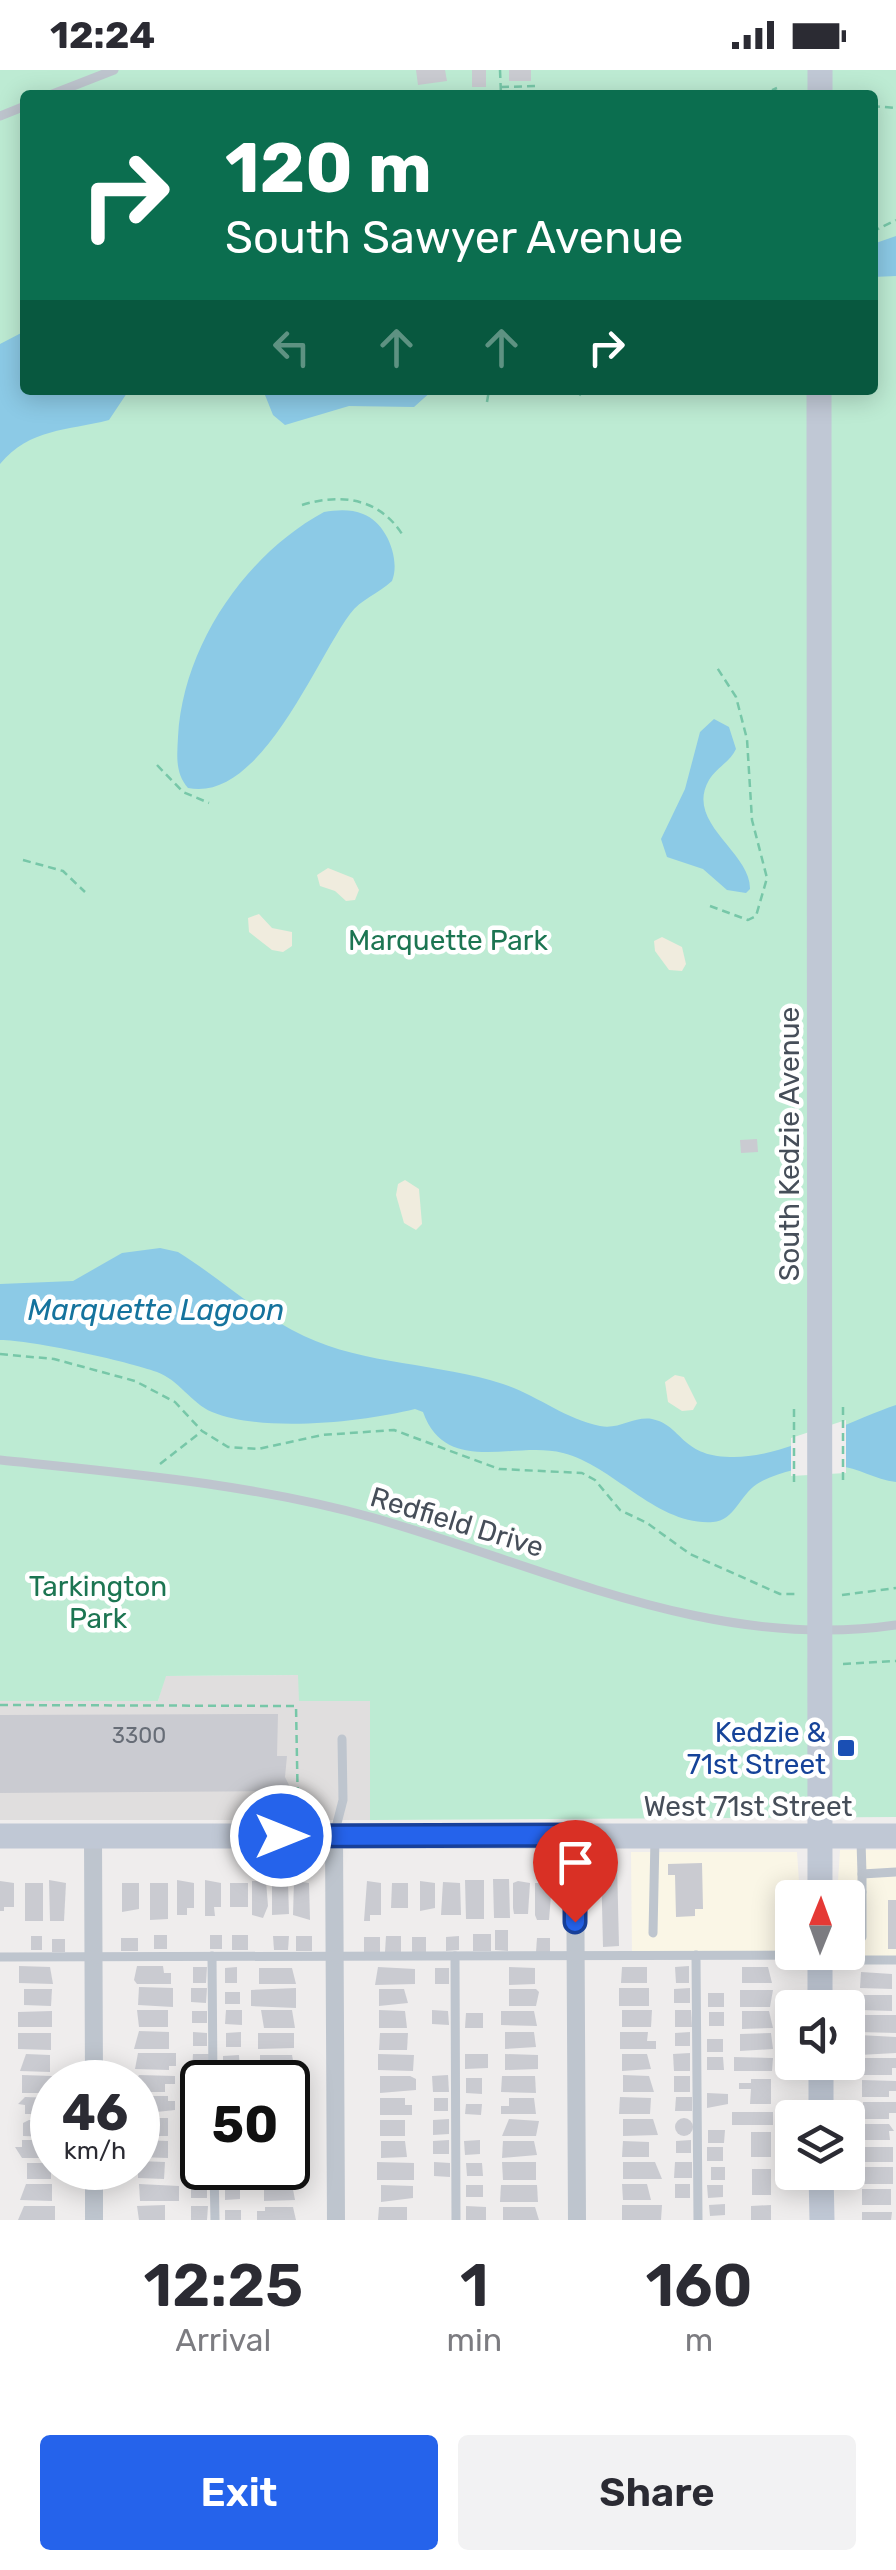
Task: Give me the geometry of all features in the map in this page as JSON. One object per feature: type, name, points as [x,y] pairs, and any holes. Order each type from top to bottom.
[{"type":"main road","name":"South Kedzie Avenue","points":[[818,395],[820,1880]]},
{"type":"main road","name":"West 71st Street","points":[[0,1836],[896,1836]]},
{"type":"main road","points":[[822,2190],[822,2220]]},
{"type":"street","points":[[575,1835],[577,2220]]},
{"type":"street","points":[[92,1836],[94,2060]]},
{"type":"street","points":[[334,1836],[336,2220]]},
{"type":"street","points":[[94,2190],[94,2220]]},
{"type":"lane","points":[[63,90],[114,70]]},
{"type":"lane","name":"Redfield Drive","points":[[0,1460],[144,1476],[372,1518],[584,1586],[711,1621],[820,1632],[896,1625]]},
{"type":"lane","points":[[334,1836],[343,1800],[342,1739]]},
{"type":"lane","points":[[653,1933],[655,1835]]},
{"type":"lane","points":[[862,1836],[862,1880]]},
{"type":"lane","points":[[862,1874],[896,1872]]},
{"type":"lane","points":[[212,1956],[214,2060]]},
{"type":"lane","points":[[455,1956],[456,2220]]},
{"type":"lane","points":[[696,1956],[698,2220]]},
{"type":"lane","points":[[0,1957],[775,1956]]},
{"type":"lane","points":[[865,1958],[896,1960]]},
{"type":"lane","points":[[214,2190],[215,2220]]},
{"type":"path","points":[[500,70],[501,87],[536,86],[536,90]]},
{"type":"path","points":[[772,90],[777,88]]},
{"type":"path","points":[[487,402],[488,395]]},
{"type":"path","points":[[302,505],[334,498],[374,506],[402,534]]},
{"type":"path","points":[[710,906],[748,920],[756,916],[766,892],[752,820],[743,717],[716,666]]},
{"type":"path","points":[[157,765],[183,792],[209,803]]},
{"type":"path","points":[[23,860],[62,871],[85,892]]},
{"type":"path","points":[[0,1354],[68,1362],[135,1381],[175,1402],[202,1431],[228,1447],[258,1448],[322,1435],[394,1430],[499,1468],[582,1473],[595,1480],[620,1510],[647,1523],[690,1554],[780,1594],[796,1594]]},
{"type":"path","points":[[819,1407],[819,1482]]},
{"type":"path","points":[[819,1407],[819,1482]]},
{"type":"path","points":[[144,1476],[202,1431]]},
{"type":"path","points":[[840,1595],[896,1588]]},
{"type":"path","points":[[841,1664],[896,1662]]},
{"type":"path","points":[[0,1704],[296,1706],[298,1816]]},
{"type":"shaded area","points":[[299,1675],[299,1701],[370,1700],[370,1820],[0,1820],[0,1701],[158,1701],[165,1676]]},
{"type":"shaded area","points":[[840,1850],[896,1850],[896,1959],[865,1960],[865,1880],[838,1880]]},
{"type":"shaded area","points":[[631,1852],[797,1852],[799,1880],[775,1880],[775,1952],[632,1956]]},
{"type":"green space","name":"Marquette Park","points":[[0,70],[896,70],[896,1817],[370,1820],[370,1701],[299,1701],[298,1675],[166,1676],[158,1701],[0,1701]]},
{"type":"sand","points":[[328,868],[353,878],[359,890],[355,900],[346,901],[335,891],[320,886],[317,875]]},
{"type":"sand","points":[[259,914],[272,928],[292,932],[292,946],[283,952],[272,950],[249,932],[248,918]]},
{"type":"sand","points":[[662,937],[682,947],[686,964],[682,971],[669,970],[655,951],[654,941]]},
{"type":"sand","points":[[405,1180],[419,1189],[422,1224],[416,1230],[404,1223],[396,1195],[398,1184]]},
{"type":"sand","points":[[675,1375],[684,1377],[697,1403],[693,1410],[682,1411],[668,1402],[665,1382]]},
{"type":"water","points":[[896,236],[896,276],[878,277],[878,242]]},
{"type":"water","points":[[20,334],[20,395],[126,395],[109,420],[37,437],[0,464],[0,344]]},
{"type":"water","points":[[265,395],[427,395],[414,407],[349,406],[285,425],[273,415]]},
{"type":"water","points":[[324,512],[358,512],[378,525],[393,552],[392,581],[350,614],[262,752],[239,774],[214,787],[188,788],[177,758],[182,703],[206,637],[244,578],[295,530]]},
{"type":"water","points":[[714,719],[729,727],[736,749],[709,780],[705,810],[748,875],[750,889],[746,893],[727,890],[703,869],[667,857],[661,839],[685,789],[700,732]]},
{"type":"water","name":"Marquette Lagoon","points":[[160,1248],[178,1252],[271,1318],[327,1346],[503,1384],[600,1426],[652,1419],[670,1427],[691,1446],[714,1455],[771,1452],[896,1405],[896,1482],[845,1467],[796,1469],[757,1484],[720,1521],[693,1521],[673,1515],[600,1470],[563,1453],[484,1452],[448,1444],[434,1432],[423,1412],[415,1409],[313,1423],[233,1418],[205,1408],[157,1372],[79,1352],[0,1340],[0,1284],[73,1281],[122,1253]]},
{"type":"pier","points":[[846,1420],[846,1473],[791,1476],[791,1438]]},
{"type":"building","points":[[416,70],[445,70],[447,81],[418,85]]},
{"type":"building","points":[[472,70],[486,70],[486,87],[472,87]]},
{"type":"building","points":[[509,70],[531,70],[531,81],[509,81]]},
{"type":"building","points":[[757,1139],[758,1152],[741,1153],[740,1140]]},
{"type":"building","points":[[278,1714],[277,1756],[287,1756],[285,1777],[291,1789],[284,1791],[0,1793],[0,1715]]},
{"type":"building","points":[[601,1863],[617,1863],[619,1946],[603,1947]]},
{"type":"building","points":[[702,1863],[703,1909],[695,1909],[695,1916],[676,1917],[675,1875],[668,1875],[668,1864]]},
{"type":"building","points":[[493,1879],[509,1879],[510,1918],[494,1918]]},
{"type":"building","points":[[49,1880],[66,1883],[64,1921],[50,1921]]},
{"type":"building","points":[[177,1880],[194,1883],[194,1908],[187,1908],[187,1915],[177,1915]]},
{"type":"building","points":[[205,1880],[221,1883],[221,1907],[214,1907],[215,1916],[205,1916]]},
{"type":"building","points":[[465,1880],[484,1880],[484,1919],[466,1919]]},
{"type":"building","points":[[0,1881],[14,1883],[14,1907],[4,1907],[4,1911],[0,1911]]},
{"type":"building","points":[[252,1881],[266,1881],[268,1906],[263,1918],[252,1915]]},
{"type":"building","points":[[294,1881],[309,1883],[310,1920],[293,1915]]},
{"type":"building","points":[[367,1881],[381,1883],[381,1915],[370,1915],[370,1921],[364,1921]]},
{"type":"building","points":[[420,1881],[435,1883],[435,1908],[420,1911]]},
{"type":"building","points":[[443,1882],[460,1883],[461,1915],[441,1915]]},
{"type":"building","points":[[25,1883],[43,1883],[43,1921],[25,1921]]},
{"type":"building","points":[[122,1883],[139,1883],[139,1909],[122,1912]]},
{"type":"building","points":[[150,1883],[168,1883],[168,1919],[150,1920]]},
{"type":"building","points":[[230,1883],[248,1883],[248,1907],[230,1907]]},
{"type":"building","points":[[272,1883],[288,1883],[289,1914],[272,1915]]},
{"type":"building","points":[[392,1883],[408,1883],[408,1908],[391,1908]]},
{"type":"building","points":[[513,1883],[530,1883],[528,1914],[514,1914]]},
{"type":"building","points":[[535,1883],[552,1883],[549,1920],[537,1920],[535,1915]]},
{"type":"building","points":[[888,1900],[896,1900],[896,1949],[888,1949]]},
{"type":"building","points":[[495,1930],[508,1930],[508,1951],[495,1950]]},
{"type":"building","points":[[473,1934],[491,1934],[491,1951],[473,1951]]},
{"type":"building","points":[[154,1935],[167,1935],[167,1949],[154,1949]]},
{"type":"building","points":[[210,1935],[222,1935],[222,1949],[210,1949]]},
{"type":"building","points":[[232,1935],[248,1935],[248,1950],[232,1950]]},
{"type":"building","points":[[31,1936],[42,1936],[42,1950],[31,1950]]},
{"type":"building","points":[[273,1936],[289,1936],[288,1950],[274,1950]]},
{"type":"building","points":[[296,1936],[312,1936],[312,1951],[296,1951]]},
{"type":"building","points":[[386,1936],[401,1936],[401,1952],[385,1952]]},
{"type":"building","points":[[459,1936],[459,1950],[446,1951],[446,1937]]},
{"type":"building","points":[[364,1937],[380,1937],[380,1952],[364,1952]]},
{"type":"building","points":[[412,1937],[426,1937],[426,1952],[412,1952]]},
{"type":"building","points":[[121,1938],[138,1938],[138,1951],[121,1951]]},
{"type":"building","points":[[537,1938],[550,1938],[550,1952],[536,1952]]},
{"type":"building","points":[[52,1939],[65,1939],[65,1952],[52,1952]]},
{"type":"building","points":[[19,1966],[50,1967],[53,1984],[19,1983]]},
{"type":"building","points":[[137,1966],[163,1966],[164,1973],[171,1973],[171,1984],[137,1984]]},
{"type":"building","points":[[689,1966],[689,1983],[676,1983],[675,1967]]},
{"type":"building","points":[[193,1967],[207,1967],[206,1983],[193,1983]]},
{"type":"building","points":[[237,1967],[237,1983],[225,1983],[225,1968]]},
{"type":"building","points":[[378,1967],[415,1969],[415,1984],[375,1985]]},
{"type":"building","points":[[509,1967],[535,1968],[535,1984],[509,1985]]},
{"type":"building","points":[[622,1967],[647,1967],[647,1983],[621,1983]]},
{"type":"building","points":[[742,1967],[768,1967],[772,1983],[742,1983]]},
{"type":"building","points":[[259,1968],[292,1968],[296,1984],[259,1984]]},
{"type":"building","points":[[435,1968],[449,1968],[449,1984],[435,1984]]},
{"type":"building","points":[[861,1972],[892,1974],[892,1989],[860,1988]]},
{"type":"building","points":[[139,1987],[173,1988],[173,2007],[138,2005]]},
{"type":"building","points":[[191,1988],[207,1988],[206,2003],[191,2002]]},
{"type":"building","points":[[296,1988],[296,2008],[251,2006],[251,1990]]},
{"type":"building","points":[[619,1988],[649,1988],[649,2006],[619,2006]]},
{"type":"building","points":[[690,1988],[690,2003],[674,2003],[674,1989]]},
{"type":"building","points":[[24,1989],[52,1989],[51,2006],[24,2005]]},
{"type":"building","points":[[379,1989],[404,1989],[408,2003],[379,2006]]},
{"type":"building","points":[[509,1989],[536,1989],[536,2006],[509,2006]]},
{"type":"building","points":[[740,1990],[773,1990],[770,2007],[740,2007]]},
{"type":"building","points":[[225,1992],[240,1992],[240,2004],[225,2004]]},
{"type":"building","points":[[708,1993],[724,1993],[724,2007],[708,2007]]},
{"type":"building","points":[[865,1995],[892,1995],[892,2011],[865,2010]]},
{"type":"building","points":[[137,2010],[168,2010],[168,2027],[139,2027]]},
{"type":"building","points":[[226,2010],[242,2010],[242,2025],[225,2024]]},
{"type":"building","points":[[261,2010],[292,2010],[295,2028],[264,2028]]},
{"type":"building","points":[[379,2010],[405,2011],[407,2028],[379,2028]]},
{"type":"building","points":[[432,2010],[448,2011],[449,2025],[432,2024]]},
{"type":"building","points":[[622,2010],[652,2010],[651,2027],[622,2027]]},
{"type":"building","points":[[675,2010],[691,2010],[692,2027],[675,2027]]},
{"type":"building","points":[[52,2011],[52,2027],[18,2027],[18,2012]]},
{"type":"building","points":[[192,2011],[207,2011],[207,2023],[192,2023]]},
{"type":"building","points":[[501,2011],[534,2011],[537,2026],[501,2025]]},
{"type":"building","points":[[742,2011],[769,2011],[773,2028],[742,2029]]},
{"type":"building","points":[[709,2012],[724,2012],[724,2026],[709,2026]]},
{"type":"building","points":[[466,2013],[483,2013],[483,2028],[465,2028]]},
{"type":"building","points":[[865,2015],[896,2015],[896,2033],[865,2032]]},
{"type":"building","points":[[139,2031],[169,2032],[169,2049],[134,2049]]},
{"type":"building","points":[[193,2032],[207,2033],[207,2046],[193,2046]]},
{"type":"building","points":[[241,2032],[241,2047],[226,2047],[226,2033]]},
{"type":"building","points":[[505,2032],[534,2032],[536,2047],[505,2049]]},
{"type":"building","points":[[620,2032],[648,2032],[647,2041],[656,2041],[656,2049],[620,2049]]},
{"type":"building","points":[[690,2032],[690,2046],[675,2046],[675,2033]]},
{"type":"building","points":[[18,2033],[51,2033],[51,2050],[18,2049]]},
{"type":"building","points":[[258,2033],[294,2033],[294,2048],[258,2049]]},
{"type":"building","points":[[380,2033],[408,2033],[407,2050],[379,2050]]},
{"type":"building","points":[[771,2033],[773,2049],[740,2051],[740,2034]]},
{"type":"building","points":[[865,2035],[896,2037],[896,2053],[865,2055]]},
{"type":"building","points":[[707,2039],[723,2039],[723,2052],[707,2052]]},
{"type":"building","points":[[138,2053],[176,2053],[176,2066],[169,2066],[169,2070],[160,2070],[160,2060],[137,2060]]},
{"type":"building","points":[[690,2053],[690,2071],[674,2071],[673,2054]]},
{"type":"building","points":[[26,2054],[50,2055],[50,2060],[30,2060],[30,2071],[20,2071]]},
{"type":"building","points":[[193,2054],[209,2054],[209,2060],[193,2060]]},
{"type":"building","points":[[378,2054],[414,2055],[413,2071],[378,2070]]},
{"type":"building","points":[[465,2054],[488,2054],[488,2068],[465,2069]]},
{"type":"building","points":[[505,2054],[538,2055],[538,2069],[505,2070]]},
{"type":"building","points":[[622,2054],[647,2054],[651,2069],[622,2071]]},
{"type":"building","points":[[239,2055],[239,2060],[223,2060],[223,2056]]},
{"type":"building","points":[[260,2055],[292,2055],[293,2060],[260,2060]]},
{"type":"building","points":[[707,2057],[723,2057],[724,2070],[707,2070]]},
{"type":"building","points":[[734,2057],[773,2058],[772,2071],[734,2071]]},
{"type":"building","points":[[865,2058],[896,2058],[892,2075],[865,2075]]},
{"type":"building","points":[[22,2075],[30,2075],[30,2093],[22,2093]]},
{"type":"building","points":[[448,2075],[449,2092],[433,2092],[432,2076]]},
{"type":"building","points":[[623,2075],[649,2076],[654,2092],[623,2092]]},
{"type":"building","points":[[160,2076],[175,2076],[175,2084],[165,2084],[165,2092],[160,2092]]},
{"type":"building","points":[[380,2076],[410,2076],[416,2079],[416,2090],[380,2093]]},
{"type":"building","points":[[502,2076],[535,2076],[536,2093],[501,2092]]},
{"type":"building","points":[[674,2076],[690,2076],[690,2092],[674,2092]]},
{"type":"building","points":[[466,2078],[482,2078],[482,2094],[466,2093]]},
{"type":"building","points":[[751,2079],[771,2079],[771,2104],[750,2104],[751,2089],[739,2089],[739,2083],[751,2083]]},
{"type":"building","points":[[862,2080],[896,2081],[896,2091],[889,2091],[889,2097],[862,2097]]},
{"type":"building","points":[[707,2093],[728,2094],[728,2104],[707,2108]]},
{"type":"building","points":[[160,2096],[175,2101],[175,2110],[160,2112]]},
{"type":"building","points":[[30,2097],[30,2114],[25,2114],[25,2105],[18,2104]]},
{"type":"building","points":[[620,2097],[651,2098],[650,2114],[619,2114]]},
{"type":"building","points":[[676,2097],[692,2097],[692,2111],[675,2111]]},
{"type":"building","points":[[380,2098],[405,2098],[405,2105],[412,2105],[412,2115],[380,2115]]},
{"type":"building","points":[[434,2098],[448,2098],[448,2111],[434,2111]]},
{"type":"building","points":[[509,2098],[534,2098],[536,2114],[501,2114],[501,2106],[509,2106]]},
{"type":"building","points":[[865,2102],[896,2102],[896,2113],[889,2113],[889,2119],[865,2119]]},
{"type":"building","points":[[466,2104],[482,2104],[481,2115],[465,2114]]},
{"type":"building","points":[[732,2112],[773,2112],[773,2125],[732,2125]]},
{"type":"building","points":[[160,2118],[168,2118],[168,2136],[160,2136]]},
{"type":"building","points":[[684,2118],[693,2127],[684,2136],[675,2127]]},
{"type":"building","points":[[449,2119],[449,2134],[433,2135],[433,2120]]},
{"type":"building","points":[[509,2119],[539,2121],[536,2136],[502,2136]]},
{"type":"building","points":[[623,2119],[653,2119],[658,2135],[623,2136]]},
{"type":"building","points":[[30,2120],[30,2136],[23,2136],[23,2123]]},
{"type":"building","points":[[380,2120],[405,2120],[405,2136],[380,2136]]},
{"type":"building","points":[[865,2124],[889,2124],[894,2131],[889,2131],[890,2140],[865,2140]]},
{"type":"building","points":[[708,2130],[725,2130],[724,2143],[708,2143]]},
{"type":"building","points":[[751,2132],[771,2132],[771,2157],[751,2157]]},
{"type":"building","points":[[22,2140],[30,2140],[30,2158],[22,2158],[15,2147],[22,2147]]},
{"type":"building","points":[[449,2140],[449,2154],[433,2154],[433,2141]]},
{"type":"building","points":[[480,2140],[480,2154],[465,2155],[464,2141]]},
{"type":"building","points":[[691,2140],[691,2153],[676,2153],[676,2141]]},
{"type":"building","points":[[160,2141],[168,2141],[168,2158],[160,2158]]},
{"type":"building","points":[[381,2141],[405,2141],[407,2157],[381,2158]]},
{"type":"building","points":[[503,2141],[534,2141],[537,2155],[502,2158]]},
{"type":"building","points":[[623,2141],[649,2142],[649,2157],[622,2157]]},
{"type":"building","points":[[707,2147],[723,2147],[723,2161],[707,2161]]},
{"type":"building","points":[[865,2147],[893,2147],[893,2162],[865,2162]]},
{"type":"building","points":[[160,2162],[165,2162],[164,2179],[160,2179]]},
{"type":"building","points":[[377,2162],[414,2163],[414,2180],[377,2180]]},
{"type":"building","points":[[434,2162],[450,2163],[450,2177],[434,2176]]},
{"type":"building","points":[[502,2162],[536,2162],[536,2180],[503,2180]]},
{"type":"building","points":[[623,2162],[655,2162],[662,2179],[623,2179]]},
{"type":"building","points":[[675,2162],[692,2162],[692,2178],[674,2178]]},
{"type":"building","points":[[466,2163],[482,2163],[483,2176],[467,2176]]},
{"type":"building","points":[[711,2167],[725,2167],[725,2180],[711,2180]]},
{"type":"building","points":[[865,2167],[893,2167],[893,2184],[865,2184]]},
{"type":"building","points":[[752,2169],[771,2169],[771,2195],[752,2195]]},
{"type":"building","points":[[26,2184],[30,2184],[30,2190],[52,2190],[52,2201],[20,2200]]},
{"type":"building","points":[[622,2184],[647,2184],[651,2200],[623,2200]]},
{"type":"building","points":[[675,2184],[690,2184],[690,2198],[675,2198]]},
{"type":"building","points":[[381,2185],[413,2186],[413,2198],[381,2202]]},
{"type":"building","points":[[466,2185],[483,2185],[483,2197],[466,2197]]},
{"type":"building","points":[[501,2185],[537,2185],[538,2202],[500,2202]]},
{"type":"building","points":[[707,2185],[723,2185],[723,2197],[708,2198]]},
{"type":"building","points":[[179,2186],[179,2201],[140,2201],[139,2190]]},
{"type":"building","points":[[891,2189],[891,2205],[862,2205],[862,2190]]},
{"type":"building","points":[[191,2190],[207,2190],[207,2198],[191,2198]]},
{"type":"building","points":[[225,2190],[240,2190],[240,2199],[225,2200]]},
{"type":"building","points":[[264,2190],[293,2190],[295,2200],[264,2201]]},
{"type":"building","points":[[725,2204],[725,2215],[710,2216],[709,2205]]},
{"type":"building","points":[[165,2205],[165,2220],[139,2220],[137,2206]]},
{"type":"building","points":[[622,2205],[662,2205],[661,2220],[622,2220]]},
{"type":"building","points":[[771,2205],[771,2220],[751,2220],[751,2206]]},
{"type":"building","points":[[24,2206],[55,2206],[55,2220],[18,2220]]},
{"type":"building","points":[[191,2206],[208,2206],[207,2220],[191,2220]]},
{"type":"building","points":[[466,2206],[486,2207],[486,2220],[466,2220]]},
{"type":"building","points":[[265,2207],[293,2207],[296,2220],[257,2220],[257,2211],[265,2211]]},
{"type":"building","points":[[379,2207],[407,2207],[407,2220],[378,2220]]},
{"type":"building","points":[[503,2207],[535,2207],[539,2220],[503,2220]]},
{"type":"building","points":[[225,2210],[241,2210],[241,2220],[225,2220]]},
{"type":"building","points":[[862,2212],[892,2212],[891,2220],[862,2220]]},
{"type":"place","name":"Kedzie & 71st Street","points":[[846,1748]]},
{"type":"route","points":[[281,1836],[575,1835],[575,1922]]},
{"type":"park label","name":"Tarkington Park","points":[[98,1602]]}]
